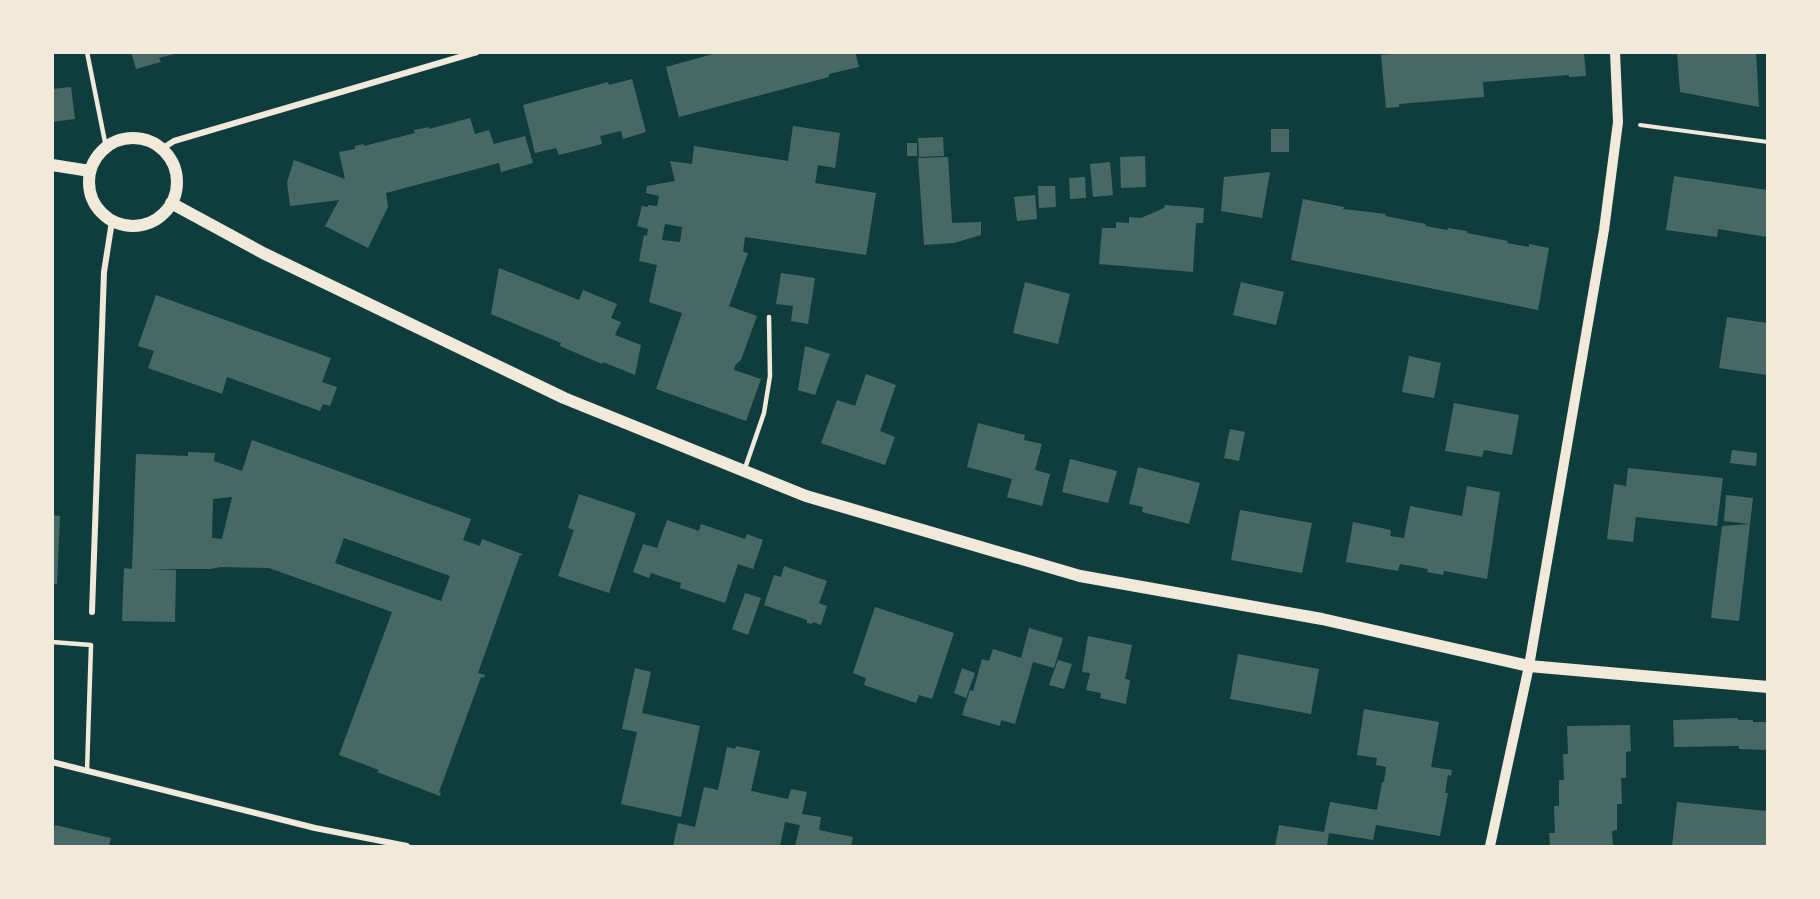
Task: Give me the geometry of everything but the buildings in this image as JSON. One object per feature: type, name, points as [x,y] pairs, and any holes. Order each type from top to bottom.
[{"type":"main road","points":[[133,138],[147,140],[160,150],[170,158],[176,171],[176,186],[171,203],[165,212],[154,221],[140,225],[125,225],[100,212],[89,186],[90,171],[96,158],[106,147],[119,140],[133,138]]},
{"type":"main road","points":[[52,165],[90,171]]},
{"type":"main road","points":[[171,203],[263,253],[564,398],[806,496],[1080,576],[1323,619],[1529,666],[1767,687]]},
{"type":"street","points":[[160,150],[174,141],[477,52]]},
{"type":"street","points":[[1490,846],[1529,666],[1604,230],[1618,122],[1615,52]]},
{"type":"street","points":[[92,612],[104,272],[112,220]]},
{"type":"street","points":[[52,762],[315,828],[407,846]]},
{"type":"lane","points":[[87,52],[106,147]]},
{"type":"lane","points":[[744,471],[766,404],[770,376],[769,317]]},
{"type":"lane","points":[[52,642],[91,645],[87,771]]},
{"type":"path","points":[[1618,122],[1767,142]]}]
